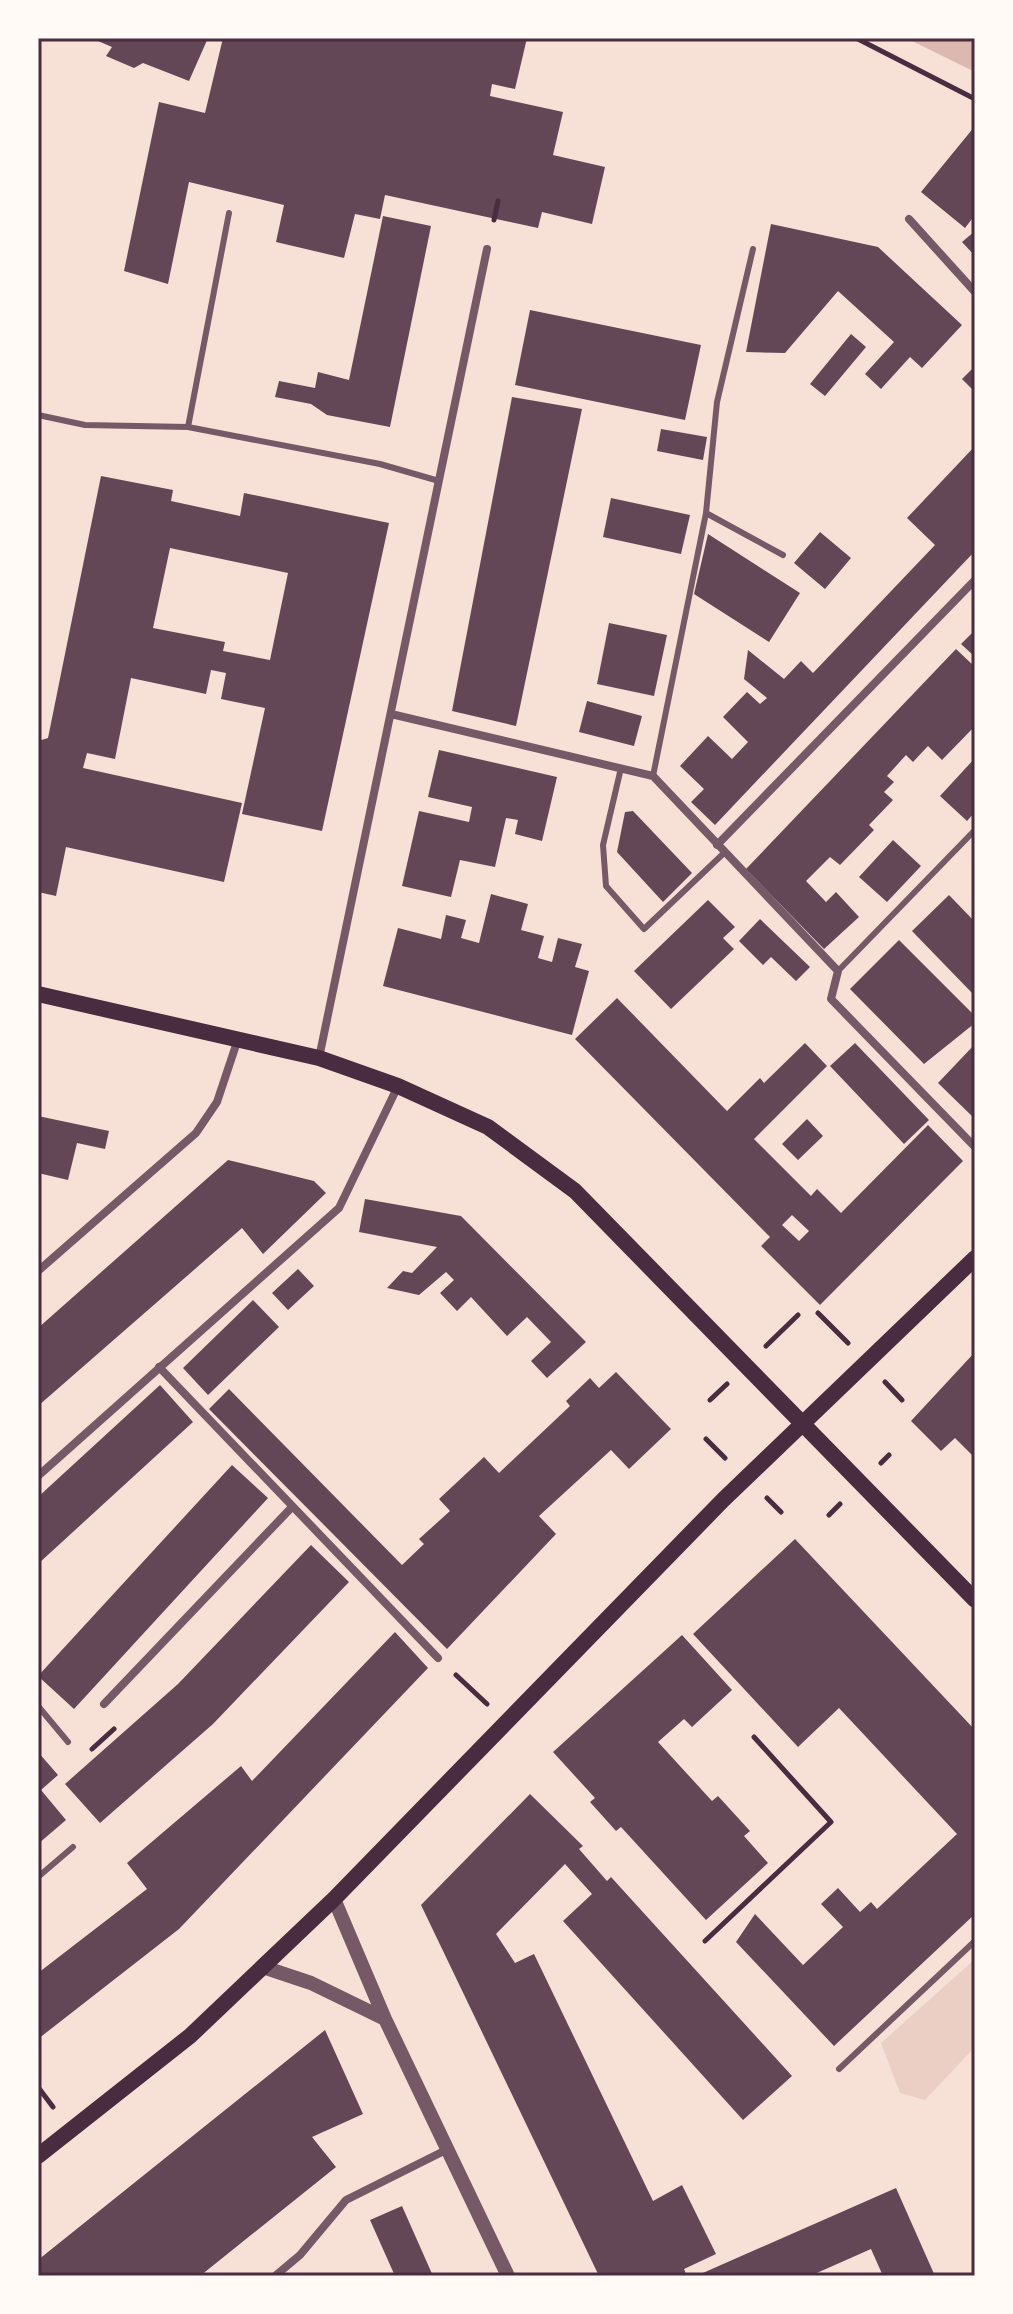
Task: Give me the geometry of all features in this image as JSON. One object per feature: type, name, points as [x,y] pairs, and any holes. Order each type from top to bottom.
[{"type":"main road","points":[[38,994],[237,1042],[319,1058],[398,1086],[488,1127],[575,1191],[975,1600]]},
{"type":"main road","points":[[38,2156],[190,2036],[334,1899],[723,1500],[975,1258]]},
{"type":"street","points":[[909,219],[975,292]]},
{"type":"street","points":[[319,1058],[487,249]]},
{"type":"street","points":[[717,845],[975,580]]},
{"type":"street","points":[[391,714],[653,776],[838,971],[831,999],[975,1147]]},
{"type":"street","points":[[38,1271],[196,1133],[217,1102],[237,1042]]},
{"type":"street","points":[[38,1476],[339,1208],[398,1086]]},
{"type":"street","points":[[159,1367],[438,1658]]},
{"type":"street","points":[[104,1704],[292,1507]]},
{"type":"street","points":[[334,1899],[385,2019],[508,2276]]},
{"type":"street","points":[[263,1967],[311,1983],[385,2019]]},
{"type":"street","points":[[275,2276],[300,2255],[346,2200],[449,2149]]},
{"type":"lane","points":[[188,427],[229,213]]},
{"type":"lane","points":[[653,776],[706,513],[717,402],[753,249]]},
{"type":"lane","points":[[38,415],[85,425],[188,427],[380,464],[439,481]]},
{"type":"lane","points":[[706,513],[783,555]]},
{"type":"lane","points":[[621,768],[603,845],[606,886],[644,929],[724,853]]},
{"type":"lane","points":[[838,971],[975,830]]},
{"type":"lane","points":[[38,1706],[68,1742]]},
{"type":"lane","points":[[38,1877],[73,1847]]},
{"type":"lane","points":[[839,2069],[975,1941]]},
{"type":"path","points":[[856,38],[975,99]]},
{"type":"path","points":[[494,220],[498,201]]},
{"type":"path","points":[[438,1658],[506,1721]]},
{"type":"path","points":[[89,1751],[116,1727],[104,1704]]},
{"type":"path","points":[[705,1941],[831,1822],[754,1737]]},
{"type":"shaded area","points":[[906,38],[975,38],[975,72]]},
{"type":"shaded area","points":[[975,1959],[975,2047],[925,2100],[900,2093],[881,2043]]},
{"type":"building","points":[[91,38],[208,38],[189,81],[143,63],[134,68],[106,56],[112,47]]},
{"type":"building","points":[[223,38],[527,38],[515,89],[492,84],[490,96],[563,112],[553,155],[605,167],[592,224],[542,212],[538,228],[385,195],[380,219],[355,214],[344,258],[276,242],[284,205],[189,182],[168,284],[124,271],[159,102],[205,113]]},
{"type":"building","points":[[975,126],[975,215],[965,228],[921,192]]},
{"type":"building","points":[[383,216],[431,226],[390,427],[327,415],[311,404],[275,397],[279,381],[315,388],[318,372],[349,380]]},
{"type":"building","points":[[771,224],[878,247],[962,325],[922,368],[910,357],[881,389],[865,374],[894,342],[838,291],[785,353],[746,352]]},
{"type":"building","points":[[975,231],[975,256],[962,242]]},
{"type":"building","points":[[530,310],[701,345],[685,420],[515,385]]},
{"type":"building","points":[[851,334],[866,347],[825,396],[810,384]]},
{"type":"building","points":[[975,366],[975,392],[962,379]]},
{"type":"building","points":[[512,397],[582,409],[516,726],[452,711]]},
{"type":"building","points":[[661,429],[707,437],[703,460],[657,451]]},
{"type":"building","points":[[975,446],[975,551],[715,825],[691,802],[704,789],[680,766],[708,736],[732,759],[748,742],[723,717],[747,692],[760,704],[767,698],[744,679],[748,650],[784,679],[801,661],[813,673],[935,545],[907,518]]},
{"type":"building","points":[[101,476],[173,490],[171,501],[240,516],[244,493],[389,523],[322,831],[242,814],[265,708],[221,699],[226,673],[211,670],[206,694],[131,678],[115,759],[87,753],[83,768],[242,803],[224,882],[66,847],[56,896],[38,892],[38,741],[48,738]],"holes":[[[170,548],[288,573],[270,660],[223,651],[225,642],[153,628]]]},
{"type":"building","points":[[611,498],[690,515],[681,554],[603,537]]},
{"type":"building","points":[[820,532],[851,558],[825,589],[794,563]]},
{"type":"building","points":[[708,534],[800,593],[769,642],[694,594]]},
{"type":"building","points":[[609,623],[667,635],[654,696],[597,684]]},
{"type":"building","points":[[975,630],[975,657],[961,644]]},
{"type":"building","points":[[956,649],[975,667],[975,726],[942,760],[928,746],[913,762],[906,755],[887,776],[894,782],[884,792],[893,800],[869,825],[874,830],[840,865],[830,857],[806,881],[826,902],[836,892],[859,917],[824,949],[746,869]]},
{"type":"building","points":[[587,701],[642,716],[634,746],[579,732]]},
{"type":"building","points":[[439,750],[557,777],[542,841],[515,834],[518,820],[506,818],[495,867],[460,860],[451,897],[402,886],[419,811],[469,822],[472,807],[428,797]]},
{"type":"building","points":[[975,758],[975,812],[967,821],[940,796]]},
{"type":"building","points":[[633,811],[692,873],[663,902],[617,852],[625,812]]},
{"type":"building","points":[[893,840],[921,866],[887,902],[859,877]]},
{"type":"building","points":[[491,894],[528,904],[521,930],[544,936],[538,958],[552,962],[558,938],[582,944],[575,967],[589,971],[572,1035],[383,986],[398,928],[441,939],[446,915],[466,920],[461,938],[479,943]]},
{"type":"building","points":[[949,895],[975,922],[973,994],[912,931]]},
{"type":"building","points":[[708,900],[735,927],[723,938],[734,949],[671,1009],[634,971]]},
{"type":"building","points":[[760,919],[810,967],[796,981],[771,957],[763,965],[739,941]]},
{"type":"building","points":[[899,940],[975,1016],[975,1023],[924,1064],[850,989]]},
{"type":"building","points":[[617,998],[727,1111],[760,1078],[764,1083],[805,1043],[827,1066],[754,1139],[811,1196],[817,1189],[841,1213],[928,1125],[963,1161],[820,1305],[761,1246],[770,1237],[575,1039]],"holes":[[[792,1215],[809,1231],[799,1241],[782,1225]]]},
{"type":"building","points":[[855,1043],[929,1120],[904,1144],[830,1066]]},
{"type":"building","points":[[975,1044],[975,1119],[938,1083]]},
{"type":"building","points":[[38,1116],[109,1131],[105,1149],[77,1143],[68,1180],[38,1173]]},
{"type":"building","points":[[807,1119],[823,1136],[798,1160],[782,1144]]},
{"type":"building","points":[[228,1160],[314,1181],[326,1193],[263,1254],[242,1228],[38,1406],[38,1328]]},
{"type":"building","points":[[365,1199],[461,1216],[586,1342],[547,1378],[531,1361],[551,1342],[527,1317],[507,1336],[471,1297],[457,1311],[440,1293],[454,1280],[446,1272],[419,1295],[387,1288],[403,1271],[412,1273],[437,1247],[359,1232]]},
{"type":"building","points":[[298,1269],[314,1286],[288,1310],[272,1293]]},
{"type":"building","points":[[253,1300],[279,1327],[208,1395],[183,1368]]},
{"type":"building","points":[[975,1352],[975,1458],[955,1438],[941,1451],[911,1421]]},
{"type":"building","points":[[616,1372],[671,1429],[629,1469],[611,1450],[539,1516],[556,1534],[447,1649],[209,1409],[229,1389],[402,1565],[424,1544],[419,1539],[450,1511],[439,1499],[484,1457],[499,1473],[570,1406],[566,1401],[590,1378],[599,1388]]},
{"type":"building","points":[[160,1385],[193,1422],[38,1564],[38,1497]]},
{"type":"building","points":[[232,1465],[268,1498],[74,1709],[38,1676]]},
{"type":"building","points":[[795,1539],[975,1730],[975,1914],[834,2046],[736,1942],[755,1914],[803,1965],[843,1927],[821,1904],[838,1888],[860,1912],[871,1902],[877,1909],[957,1834],[839,1708],[798,1747],[693,1634]]},
{"type":"building","points":[[311,1545],[349,1582],[213,1724],[100,1823],[65,1784],[178,1684]]},
{"type":"building","points":[[395,1632],[428,1668],[179,1929],[38,2039],[38,1973],[147,1889],[127,1863],[241,1766],[252,1781]]},
{"type":"building","points":[[682,1635],[732,1690],[692,1727],[684,1719],[658,1742],[712,1801],[718,1796],[750,1831],[744,1836],[768,1863],[706,1920],[621,1827],[616,1831],[590,1802],[595,1798],[553,1752]]},
{"type":"building","points":[[38,1752],[58,1775],[41,1790],[66,1820],[38,1844]]},
{"type":"building","points":[[530,1794],[583,1846],[579,1849],[607,1881],[611,1877],[792,2076],[743,2120],[563,1921],[592,1894],[565,1864],[496,1934],[515,1963],[534,1954],[653,2201],[682,2185],[716,2254],[684,2269],[687,2276],[599,2276],[421,1905]]},
{"type":"building","points":[[325,2030],[363,2114],[312,2137],[336,2167],[200,2276],[38,2276],[38,2260]]},
{"type":"building","points":[[896,2188],[935,2276],[883,2276],[871,2249],[810,2276],[696,2276]]},
{"type":"building","points":[[402,2206],[433,2276],[395,2276],[370,2220]]}]
